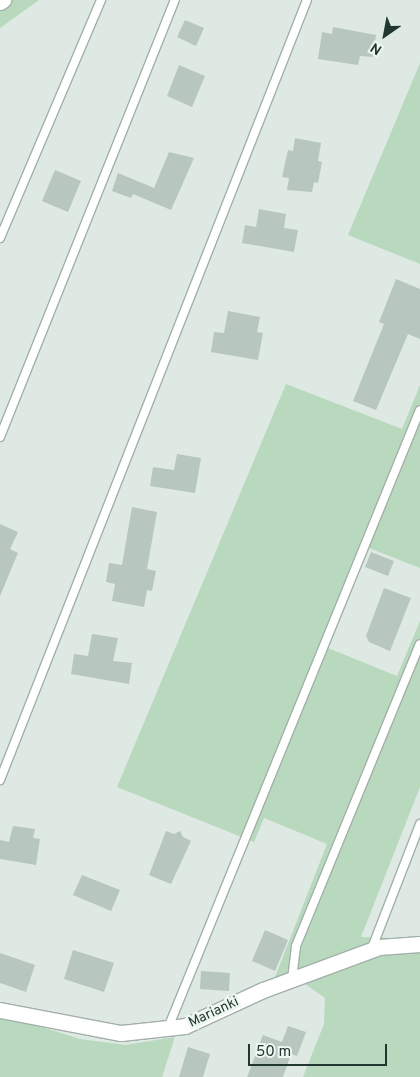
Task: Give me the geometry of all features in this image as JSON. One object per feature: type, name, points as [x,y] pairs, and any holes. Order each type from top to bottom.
[{"type":"street","name":"Marianki","points":[[0,1010],[121,1033],[167,1029],[185,1026],[292,979],[371,950],[420,944]]},
{"type":"lane","points":[[0,238],[101,0]]},
{"type":"lane","points":[[0,437],[175,0]]},
{"type":"lane","points":[[0,780],[307,0]]},
{"type":"lane","points":[[167,1029],[420,410]]},
{"type":"lane","points":[[292,979],[296,946],[420,644]]},
{"type":"lane","points":[[371,950],[420,824]]},
{"type":"green space","points":[[0,0],[39,0],[0,28]]},
{"type":"green space","points":[[420,63],[420,264],[348,235]]},
{"type":"green space","points":[[286,384],[402,429],[420,385],[420,568],[369,548],[328,648],[397,676],[420,621],[420,787],[361,937],[420,939],[420,1077],[303,1077],[324,1024],[325,998],[305,984],[268,995],[327,844],[264,818],[254,842],[117,787]]},
{"type":"green space","points":[[0,1014],[80,1039],[126,1045],[174,1037],[174,1040],[162,1077],[0,1077]]},
{"type":"building","points":[[185,20],[204,28],[196,46],[177,37]]},
{"type":"building","points":[[333,27],[376,35],[373,57],[360,56],[358,65],[318,59],[322,32],[332,34]]},
{"type":"building","points":[[179,65],[205,76],[192,107],[167,96]]},
{"type":"building","points":[[295,138],[321,143],[318,161],[322,162],[318,183],[314,182],[312,192],[287,190],[289,178],[282,177],[288,150],[293,151]]},
{"type":"building","points":[[169,152],[194,158],[171,210],[133,194],[131,198],[112,191],[118,173],[154,188]]},
{"type":"building","points":[[55,170],[81,181],[68,212],[42,201]]},
{"type":"building","points":[[259,209],[286,214],[284,228],[298,230],[294,252],[242,243],[245,225],[256,227]]},
{"type":"building","points":[[396,279],[420,289],[420,339],[408,334],[376,410],[353,401],[384,324],[379,322]]},
{"type":"building","points":[[228,311],[260,317],[257,332],[263,333],[258,360],[211,352],[214,332],[224,333]]},
{"type":"building","points":[[177,454],[201,458],[195,493],[150,486],[153,467],[174,470]]},
{"type":"building","points":[[132,507],[157,512],[147,569],[156,571],[152,591],[147,590],[144,607],[112,601],[115,584],[106,582],[109,563],[122,565]]},
{"type":"building","points":[[0,524],[18,532],[10,549],[18,553],[0,596]]},
{"type":"building","points":[[371,552],[394,561],[388,576],[365,567]]},
{"type":"building","points":[[384,588],[411,598],[390,651],[369,642],[366,636]]},
{"type":"building","points":[[92,634],[118,638],[113,661],[132,663],[129,684],[71,674],[74,654],[88,656]]},
{"type":"building","points":[[13,826],[35,829],[33,838],[40,839],[36,865],[0,859],[0,840],[9,842]]},
{"type":"building","points":[[166,831],[174,834],[180,831],[183,837],[191,841],[171,884],[149,875]]},
{"type":"building","points":[[82,875],[120,890],[111,911],[73,895]]},
{"type":"building","points":[[265,930],[288,940],[275,971],[252,961]]},
{"type":"building","points":[[73,950],[114,963],[104,992],[64,979]]},
{"type":"building","points":[[0,953],[35,965],[26,992],[0,983]]},
{"type":"building","points":[[201,971],[230,973],[229,991],[200,989]]},
{"type":"building","points":[[288,1026],[306,1032],[297,1056],[291,1054],[283,1077],[247,1077],[263,1035],[282,1042]]},
{"type":"building","points":[[188,1047],[210,1054],[203,1077],[179,1077]]}]
